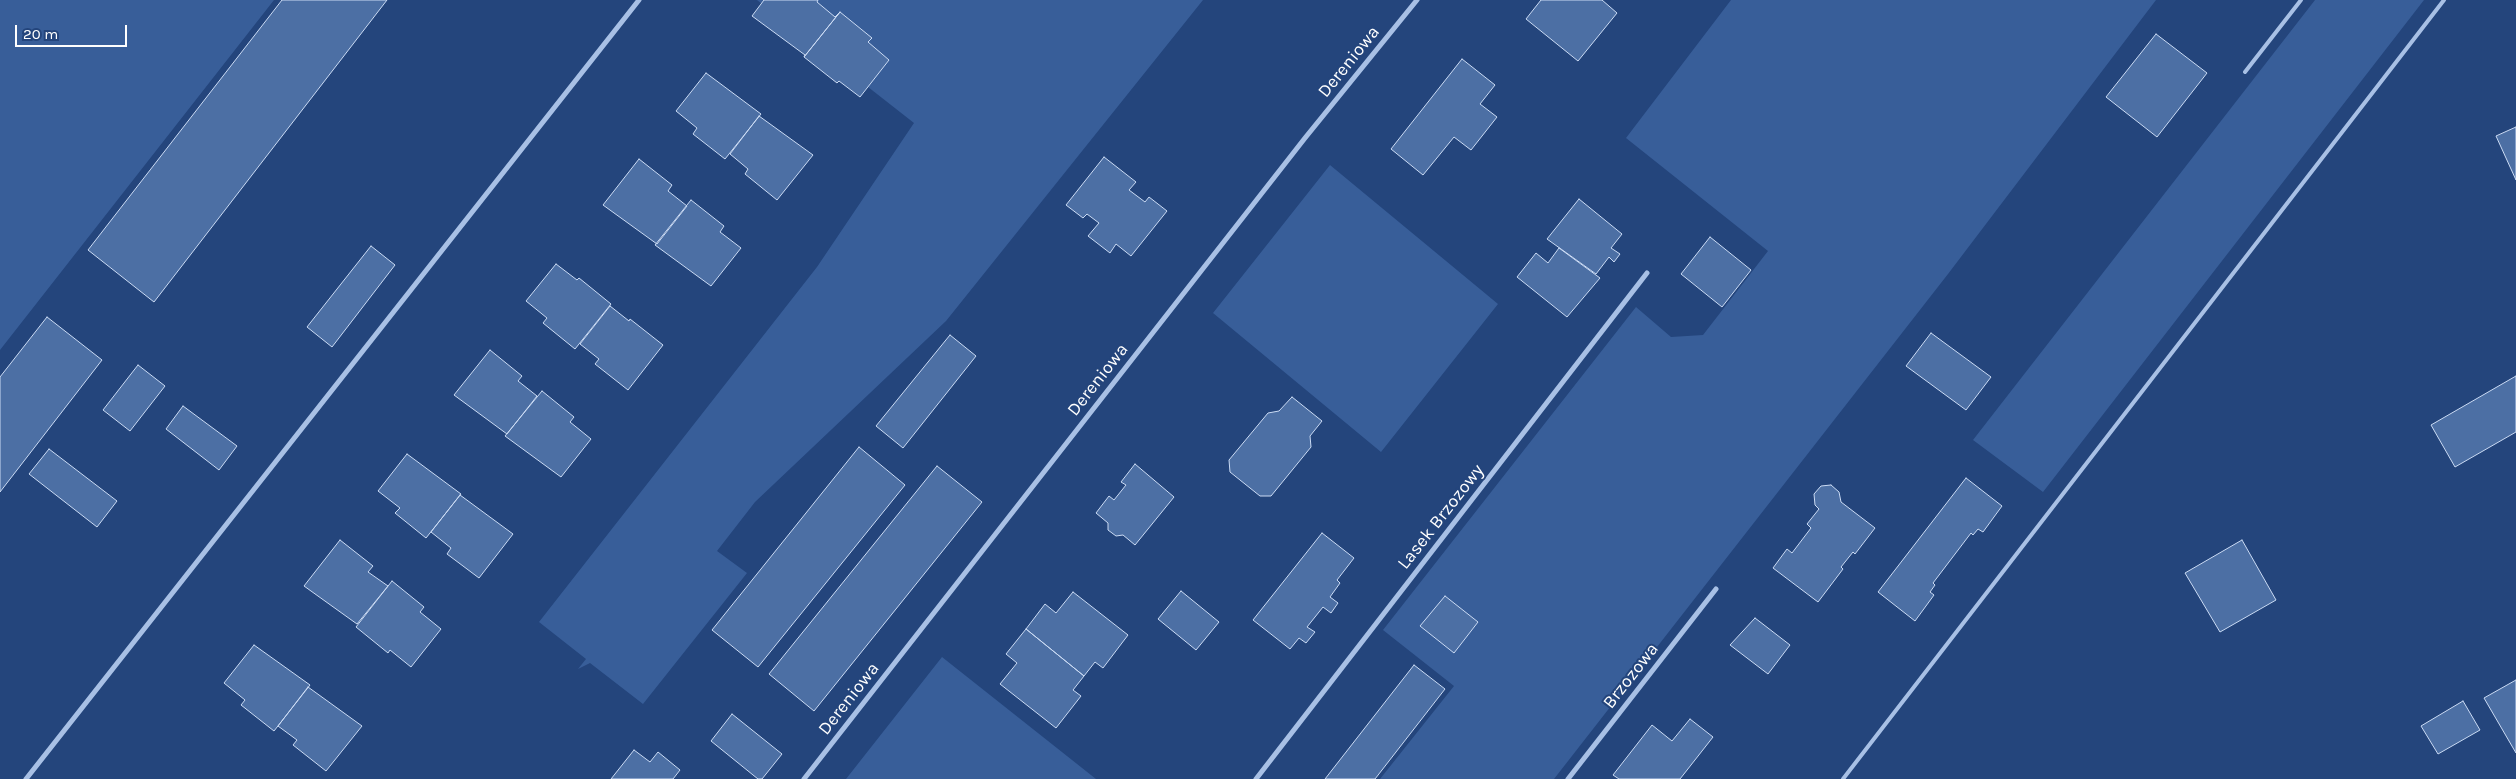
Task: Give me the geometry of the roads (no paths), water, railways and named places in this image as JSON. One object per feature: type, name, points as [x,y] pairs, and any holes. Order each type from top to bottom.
[{"type":"street","points":[[26,779],[639,0]]},
{"type":"street","name":"Dereniowa","points":[[804,779],[1305,138],[1417,0]]},
{"type":"street","name":"Lasek Brzozowy","points":[[1256,779],[1647,273]]},
{"type":"street","name":"Brzozowa","points":[[1568,779],[1716,589]]},
{"type":"lane","points":[[2245,72],[2301,0]]},
{"type":"lane","points":[[1843,779],[2444,0]]}]
